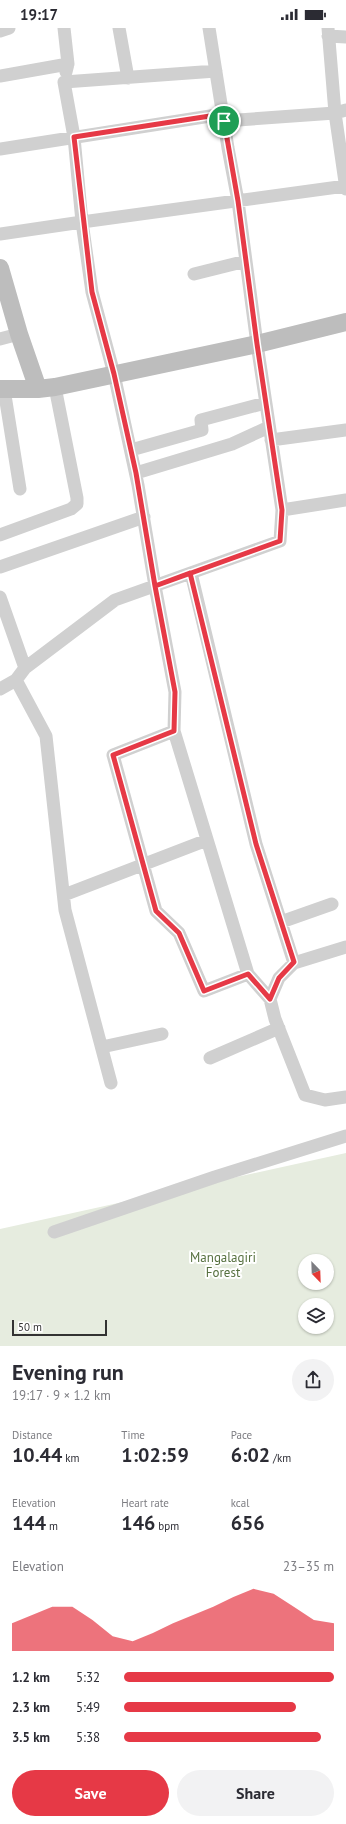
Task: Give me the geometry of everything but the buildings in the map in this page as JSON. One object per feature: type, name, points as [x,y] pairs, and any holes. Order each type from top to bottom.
[{"type":"street","points":[[0,31],[9,28]]},
{"type":"street","points":[[64,28],[68,64],[64,82],[74,137],[82,222],[92,292],[114,374],[136,473],[175,692],[174,731],[248,974],[270,999],[278,1028],[304,1095],[325,1100],[346,1097]]},
{"type":"street","points":[[119,28],[128,78]]},
{"type":"street","points":[[0,689],[16,680],[25,668],[115,600],[280,541],[282,510],[265,403],[238,201],[209,28]]},
{"type":"street","points":[[346,37],[328,32],[341,112],[346,189]]},
{"type":"street","points":[[0,76],[68,64]]},
{"type":"street","points":[[64,82],[216,71]]},
{"type":"street","points":[[0,149],[74,137],[223,117],[341,112]]},
{"type":"street","points":[[0,234],[346,186]]},
{"type":"street","points":[[194,274],[246,261]]},
{"type":"street","points":[[0,268],[19,334],[47,388],[77,498],[77,504],[72,509],[0,535]]},
{"type":"street","points":[[20,489],[2,389],[47,388],[257,344],[346,322]]},
{"type":"street","points":[[0,339],[19,334]]},
{"type":"street","points":[[131,450],[202,430],[200,420],[265,403]]},
{"type":"street","points":[[136,473],[270,434],[346,430]]},
{"type":"street","points":[[282,510],[346,500]]},
{"type":"street","points":[[0,567],[144,517]]},
{"type":"street","points":[[190,573],[256,844],[294,962]]},
{"type":"street","points":[[0,597],[4,623],[25,668]]},
{"type":"street","points":[[16,680],[46,736],[65,910],[111,1083]]},
{"type":"street","points":[[174,731],[113,755],[156,911],[179,933],[204,991],[248,974]]},
{"type":"street","points":[[64,895],[207,840]]},
{"type":"street","points":[[281,922],[332,904]]},
{"type":"street","points":[[270,999],[279,978],[294,962],[346,947]]},
{"type":"street","points":[[210,1058],[278,1028]]},
{"type":"street","points":[[102,1047],[162,1034]]},
{"type":"street","points":[[54,1232],[214,1177],[346,1136]]},
{"type":"green space","name":"Mangalagiri Forest","points":[[346,1153],[346,1346],[0,1346],[0,1229]]},
{"type":"route","points":[[224,121],[223,114],[74,137],[82,222],[92,292],[114,374],[136,473],[155,586],[190,573],[256,844],[294,962],[279,978],[270,999],[248,974],[204,991],[179,933],[156,911],[113,755],[174,731],[175,692],[155,586],[190,573],[266,547],[280,541],[282,510],[270,440],[238,201],[224,121]]}]
